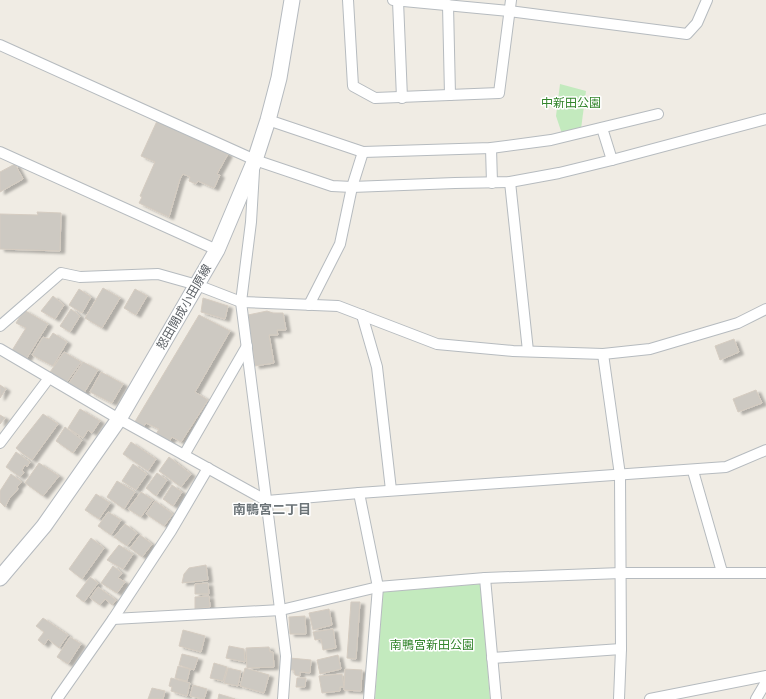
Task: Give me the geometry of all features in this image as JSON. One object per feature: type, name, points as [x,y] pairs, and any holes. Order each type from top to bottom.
[{"type":"main road","name":"怒田開成小田原線","points":[[0,578],[44,526],[119,419],[217,250],[255,160],[268,120],[279,78],[292,0]]},
{"type":"street","points":[[348,0],[353,86],[375,98],[499,93],[511,0]]},
{"type":"street","points":[[402,98],[395,0],[448,4],[687,34],[698,23],[707,0]]},
{"type":"street","points":[[448,4],[450,95]]},
{"type":"street","points":[[0,45],[255,160],[332,186],[352,188],[510,182],[559,173],[612,160],[766,119]]},
{"type":"street","points":[[268,120],[363,152],[491,148],[551,140],[658,114]]},
{"type":"street","points":[[602,128],[612,160]]},
{"type":"street","points":[[491,148],[492,183]]},
{"type":"street","points":[[0,152],[217,250]]},
{"type":"street","points":[[309,305],[340,244],[352,188],[363,152]]},
{"type":"street","points":[[255,160],[241,302],[286,656],[282,699]]},
{"type":"street","points":[[510,182],[528,351]]},
{"type":"street","points":[[0,326],[62,273],[80,277],[158,274],[197,285],[241,302],[338,306],[437,344],[528,351],[603,354],[650,349],[738,323],[766,309]]},
{"type":"street","points":[[362,315],[377,367],[391,490]]},
{"type":"street","points":[[184,455],[247,346]]},
{"type":"street","points":[[0,349],[119,419],[267,501],[359,492],[726,468],[766,450]]},
{"type":"street","points":[[603,354],[620,475],[621,649],[619,699]]},
{"type":"street","points":[[0,443],[49,378]]},
{"type":"street","points":[[57,699],[113,619],[171,531],[208,468]]},
{"type":"street","points":[[693,471],[722,572]]},
{"type":"street","points":[[359,492],[378,586],[368,699]]},
{"type":"street","points":[[113,619],[281,610],[378,586],[485,578],[621,573],[766,573]]},
{"type":"street","points":[[485,578],[496,699]]},
{"type":"street","points":[[492,658],[621,649]]},
{"type":"street","points":[[650,699],[766,676]]},
{"type":"street","points":[[756,699],[766,682]]},
{"type":"green space","name":"中新田公園","points":[[560,84],[586,91],[581,129],[562,134],[556,116]]},
{"type":"green space","name":"南鴨宮新田公園","points":[[481,584],[490,699],[375,699],[383,592]]},
{"type":"building","points":[[157,121],[228,154],[217,174],[220,175],[214,188],[198,181],[196,184],[189,181],[190,177],[183,174],[180,179],[169,217],[139,203],[142,197],[140,196],[155,162],[141,156]]},
{"type":"building","points":[[15,164],[23,179],[0,192],[0,172]]},
{"type":"building","points":[[37,212],[61,213],[60,251],[0,249],[0,214],[38,215]]},
{"type":"building","points":[[103,288],[120,298],[102,328],[85,318]]},
{"type":"building","points":[[79,289],[91,297],[82,313],[69,305]]},
{"type":"building","points":[[135,289],[147,296],[136,315],[124,308]]},
{"type":"building","points":[[53,296],[64,305],[55,319],[41,311]]},
{"type":"building","points":[[203,298],[228,306],[225,319],[201,312]]},
{"type":"building","points":[[71,309],[80,316],[70,332],[60,326]]},
{"type":"building","points":[[24,310],[48,324],[25,361],[11,352],[26,328],[16,323]]},
{"type":"building","points":[[267,311],[273,313],[283,313],[286,330],[277,330],[278,335],[269,335],[274,363],[255,366],[248,315]]},
{"type":"building","points":[[199,315],[230,331],[195,392],[208,400],[181,442],[172,437],[169,442],[155,436],[159,429],[146,423],[142,429],[133,425]]},
{"type":"building","points":[[53,333],[67,342],[53,366],[32,355],[43,337],[49,339]]},
{"type":"building","points":[[734,339],[739,352],[720,360],[715,346]]},
{"type":"building","points":[[64,352],[81,362],[64,386],[48,375]]},
{"type":"building","points":[[83,362],[98,370],[82,396],[67,386]]},
{"type":"building","points":[[101,372],[123,384],[112,403],[90,392]]},
{"type":"building","points":[[0,385],[6,389],[0,398]]},
{"type":"building","points":[[756,390],[762,403],[738,412],[733,399]]},
{"type":"building","points":[[80,409],[100,421],[92,433],[88,430],[83,438],[68,428]]},
{"type":"building","points":[[43,414],[58,424],[32,460],[16,448]]},
{"type":"building","points":[[0,415],[5,418],[0,424]]},
{"type":"building","points":[[65,427],[82,440],[73,453],[56,441]]},
{"type":"building","points":[[131,442],[156,459],[148,471],[123,454]]},
{"type":"building","points":[[16,452],[30,462],[27,467],[25,465],[22,470],[24,473],[20,477],[6,467]]},
{"type":"building","points":[[169,457],[191,474],[181,487],[159,471]]},
{"type":"building","points":[[39,463],[59,476],[43,496],[25,483]]},
{"type":"building","points":[[133,464],[147,474],[136,490],[122,481]]},
{"type":"building","points":[[157,473],[167,480],[156,496],[146,488]]},
{"type":"building","points":[[11,474],[22,482],[17,487],[18,489],[9,499],[5,507],[0,502],[0,491]]},
{"type":"building","points":[[117,481],[135,492],[124,509],[107,497]]},
{"type":"building","points":[[172,485],[182,492],[173,506],[163,499]]},
{"type":"building","points":[[141,492],[153,500],[141,517],[128,509]]},
{"type":"building","points":[[96,494],[110,503],[99,519],[85,510]]},
{"type":"building","points":[[155,501],[173,514],[164,526],[146,514]]},
{"type":"building","points":[[108,512],[121,520],[111,535],[98,526]]},
{"type":"building","points":[[125,524],[137,533],[127,546],[114,537]]},
{"type":"building","points":[[140,535],[152,544],[142,557],[130,548]]},
{"type":"building","points":[[91,538],[104,548],[82,579],[69,569]]},
{"type":"building","points":[[119,545],[133,554],[123,569],[107,560]]},
{"type":"building","points":[[206,565],[208,580],[182,583],[184,574],[189,568]]},
{"type":"building","points":[[113,566],[122,573],[118,578],[125,582],[117,593],[101,583]]},
{"type":"building","points":[[90,577],[98,583],[84,602],[76,596]]},
{"type":"building","points":[[208,583],[209,594],[195,594],[195,584]]},
{"type":"building","points":[[98,587],[116,600],[112,605],[105,599],[100,605],[90,598]]},
{"type":"building","points":[[209,596],[210,607],[195,609],[195,597]]},
{"type":"building","points":[[351,602],[360,602],[356,659],[347,658]]},
{"type":"building","points":[[329,609],[332,625],[313,630],[309,613]]},
{"type":"building","points":[[305,616],[306,634],[290,634],[289,617]]},
{"type":"building","points":[[43,618],[68,635],[59,648],[48,639],[44,645],[38,640],[44,632],[36,626]]},
{"type":"building","points":[[333,629],[336,648],[323,650],[321,639],[315,640],[313,632]]},
{"type":"building","points":[[183,630],[205,636],[201,652],[179,646]]},
{"type":"building","points":[[70,637],[81,644],[68,664],[57,657]]},
{"type":"building","points":[[229,646],[244,649],[245,662],[226,658]]},
{"type":"building","points":[[269,647],[270,652],[273,652],[274,667],[247,668],[246,648]]},
{"type":"building","points":[[182,654],[198,658],[194,670],[179,665]]},
{"type":"building","points":[[338,655],[341,669],[320,674],[317,660]]},
{"type":"building","points":[[290,658],[311,660],[310,673],[300,672],[300,676],[295,675],[294,670],[289,670]]},
{"type":"building","points":[[214,663],[227,667],[223,681],[210,678]]},
{"type":"building","points":[[178,666],[190,669],[187,681],[175,678]]},
{"type":"building","points":[[228,668],[241,671],[238,686],[224,683]]},
{"type":"building","points":[[245,668],[269,675],[264,693],[240,686]]},
{"type":"building","points":[[345,669],[362,670],[361,691],[344,690]]},
{"type":"building","points":[[342,674],[344,687],[340,687],[340,691],[322,693],[319,676]]},
{"type":"building","points":[[171,678],[190,683],[187,696],[171,691],[172,687],[169,686]]},
{"type":"building","points":[[297,678],[306,678],[305,687],[296,687]]},
{"type":"building","points":[[193,685],[207,689],[204,699],[190,696]]},
{"type":"building","points":[[152,688],[165,691],[163,699],[148,699]]},
{"type":"building","points":[[219,694],[235,699],[218,699]]},
{"type":"district","name":"南鴨宮二丁目","points":[[272,509]]}]
